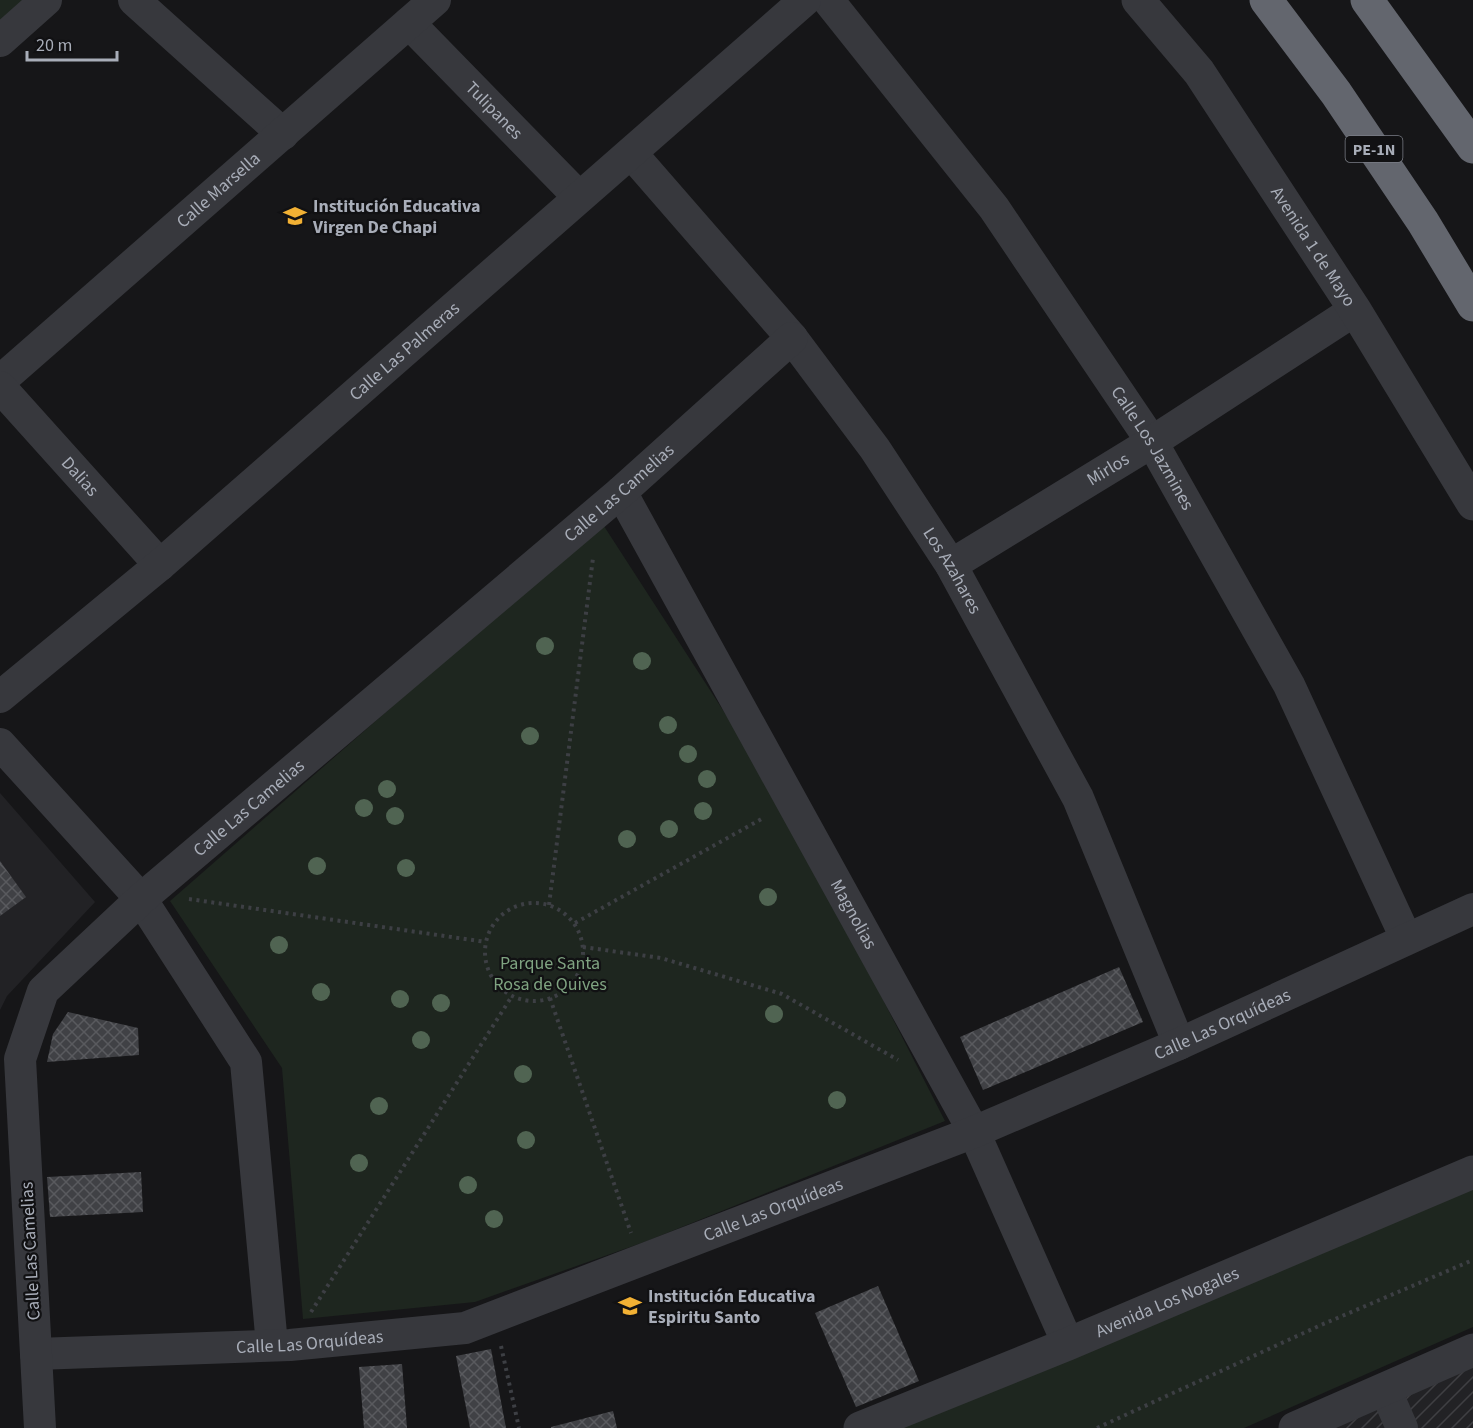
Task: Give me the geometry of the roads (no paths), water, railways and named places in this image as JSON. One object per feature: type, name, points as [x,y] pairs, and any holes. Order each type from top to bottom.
[{"type":"highway","name":"PE-1N","points":[[1266,0],[1336,93],[1423,222],[1473,305]]},
{"type":"highway","points":[[1367,0],[1473,147]]},
{"type":"street","points":[[0,41],[46,0]]},
{"type":"street","points":[[134,0],[283,134]]},
{"type":"street","name":"Calle Marsella","points":[[0,381],[435,0]]},
{"type":"street","name":"Calle Las Palmeras","points":[[0,697],[160,565],[805,0]]},
{"type":"street","name":"Calle Los Jazmines","points":[[828,0],[994,208],[1152,442],[1289,685],[1406,938]]},
{"type":"street","name":"Avenida 1 de Mayo","points":[[1138,0],[1199,72],[1355,310],[1473,504]]},
{"type":"street","name":"Tulipanes","points":[[409,23],[579,197]]},
{"type":"street","name":"Los Azahares","points":[[631,153],[792,338],[875,449],[951,565],[1078,798],[1179,1044]]},
{"type":"street","name":"Mirlos","points":[[951,565],[1152,442],[1355,310]]},
{"type":"street","name":"Calle Las Camelias","points":[[40,1428],[20,1059],[43,991],[150,892],[610,500],[792,338]]},
{"type":"street","name":"Dalias","points":[[0,387],[160,565]]},
{"type":"street","name":"Magnolias","points":[[610,500],[792,802],[974,1132],[1068,1344]]},
{"type":"street","points":[[0,744],[150,892],[246,1062],[281,1345]]},
{"type":"street","name":"Calle Las Orquídeas","points":[[36,1354],[281,1345],[465,1328],[974,1132],[1179,1044],[1473,909]]},
{"type":"street","name":"Avenida Los Nogales","points":[[860,1428],[1068,1344],[1473,1172]]},
{"type":"street","points":[[1295,1428],[1473,1350]]},
{"type":"street","points":[[1386,1389],[1402,1428]]},
{"type":"place","name":"Institución Educativa Virgen De Chapi","points":[[295,216]]},
{"type":"place","name":"Institución Educativa Espiritu Santo","points":[[630,1306]]},
{"type":"park label","name":"Parque Santa Rosa de Quives","points":[[550,973]]}]
